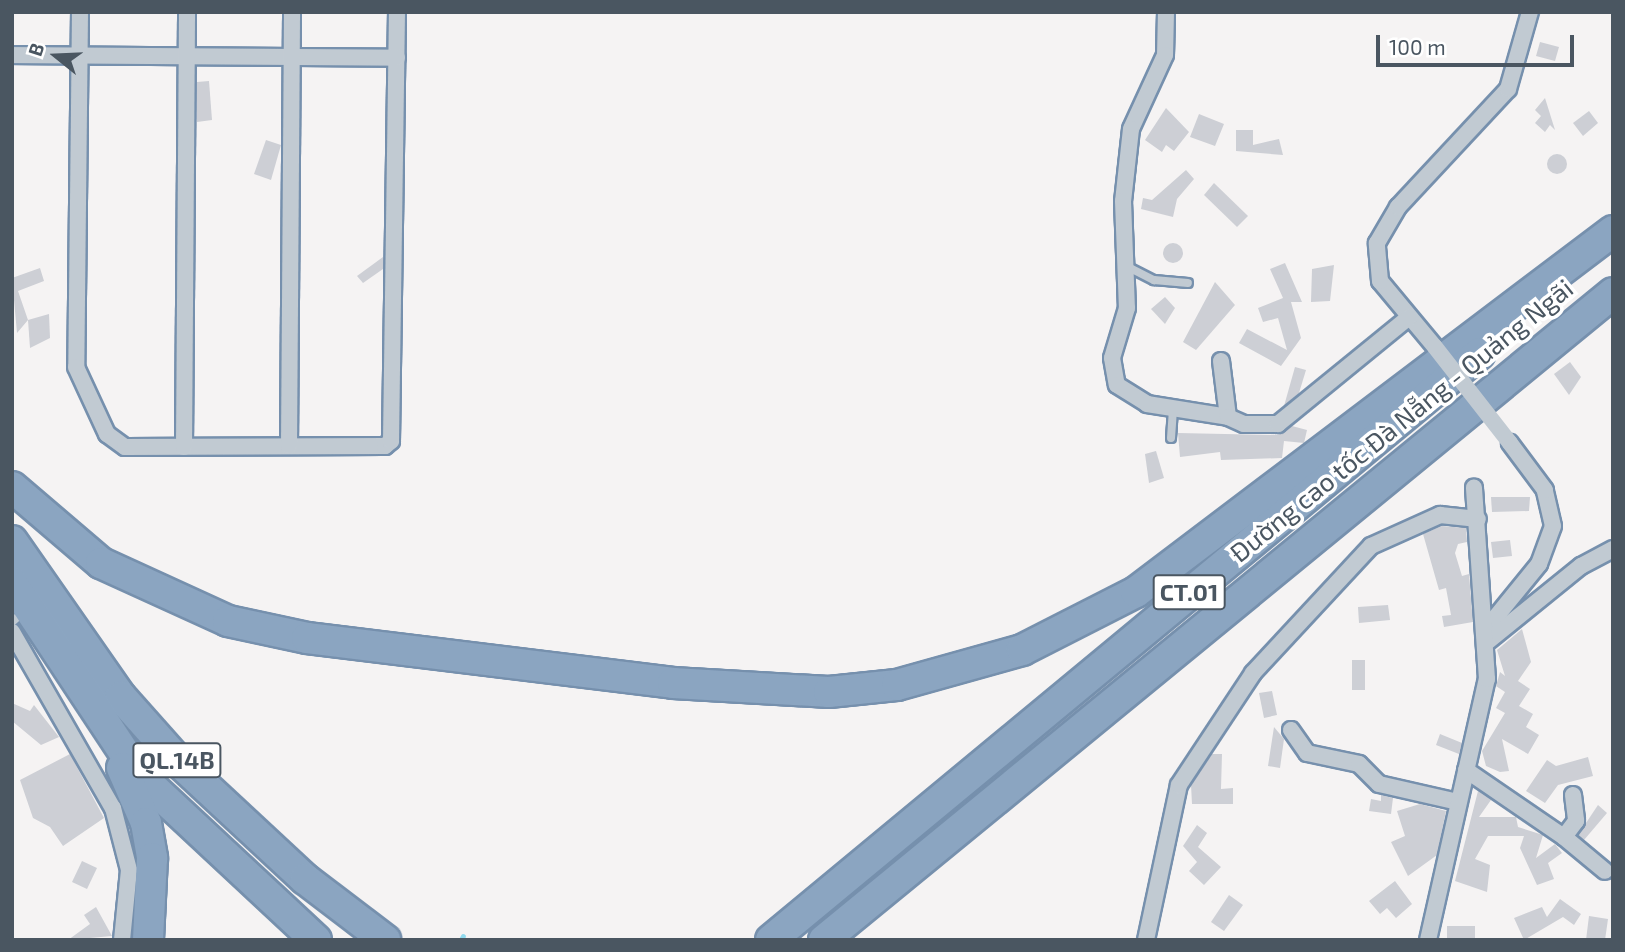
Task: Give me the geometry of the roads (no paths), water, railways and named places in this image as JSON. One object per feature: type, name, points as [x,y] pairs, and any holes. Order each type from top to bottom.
[{"type":"highway","points":[[12,487],[101,564],[228,621],[307,638],[698,685],[829,692],[897,685],[1022,650],[1136,592],[1613,231]]},
{"type":"highway","name":"Đường cao tốc Đà Nẵng - Quảng Ngãi","points":[[771,940],[1613,250]]},
{"type":"highway","name":"Đường cao tốc Đà Nẵng - Quảng Ngãi","points":[[824,940],[1613,293]]},
{"type":"highway","name":"QL.14B","points":[[12,541],[121,697],[179,762],[305,878],[385,940]]},
{"type":"highway","points":[[16,611],[122,768],[146,823],[153,895],[148,940]]},
{"type":"highway","name":"QL.14B","points":[[16,611],[139,775],[316,940]]},
{"type":"street","points":[[80,12],[80,385],[115,443],[184,447],[385,446],[394,433],[397,12]]},
{"type":"street","points":[[184,447],[187,12]]},
{"type":"street","points":[[289,446],[292,12]]},
{"type":"street","points":[[1166,12],[1165,55],[1131,129],[1123,201],[1130,268],[1112,358],[1117,385],[1146,404],[1173,410],[1228,416],[1244,424],[1287,422],[1409,317]]},
{"type":"street","points":[[1486,635],[1539,564],[1553,526],[1545,490],[1435,347],[1380,281],[1377,243],[1398,208],[1508,89],[1530,12]]},
{"type":"street","points":[[12,55],[397,58]]},
{"type":"street","points":[[1221,361],[1228,416]]},
{"type":"street","points":[[1428,940],[1458,802],[1481,724],[1486,635],[1474,487]]},
{"type":"street","points":[[1148,939],[1179,785],[1253,673],[1371,546],[1427,518],[1478,519]]},
{"type":"street","points":[[1486,635],[1581,565],[1613,548]]},
{"type":"street","points":[[16,611],[113,808],[130,883],[122,940]]},
{"type":"street","points":[[1291,730],[1307,753],[1359,764],[1379,784],[1458,802]]},
{"type":"street","points":[[1466,771],[1564,837],[1605,871]]},
{"type":"street","points":[[1564,837],[1576,821],[1573,795]]},
{"type":"lane","points":[[1130,268],[1154,280],[1188,283]]},
{"type":"lane","points":[[1171,438],[1173,410]]},
{"type":"waterway","points":[[461,940],[463,936]]}]
